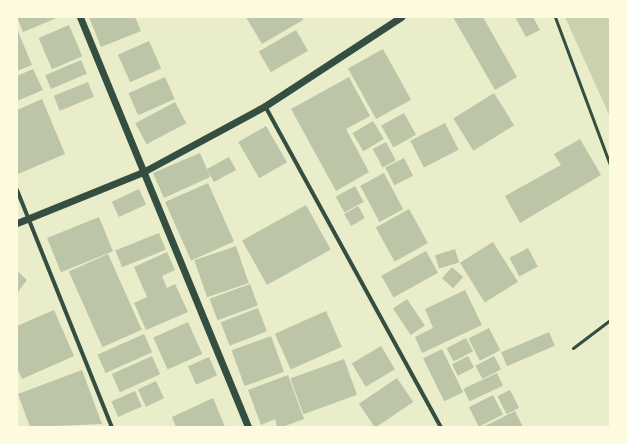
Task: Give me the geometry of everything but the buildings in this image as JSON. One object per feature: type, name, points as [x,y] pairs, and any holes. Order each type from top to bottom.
[{"type":"street","points":[[80,17],[248,427]]},
{"type":"street","points":[[17,223],[143,172],[265,106],[401,17]]},
{"type":"street","points":[[265,106],[441,427]]},
{"type":"street","points":[[17,190],[112,427]]},
{"type":"lane","points":[[555,17],[610,165]]},
{"type":"lane","points":[[573,348],[610,320]]},
{"type":"green space","points":[[565,17],[610,17],[610,117]]}]
